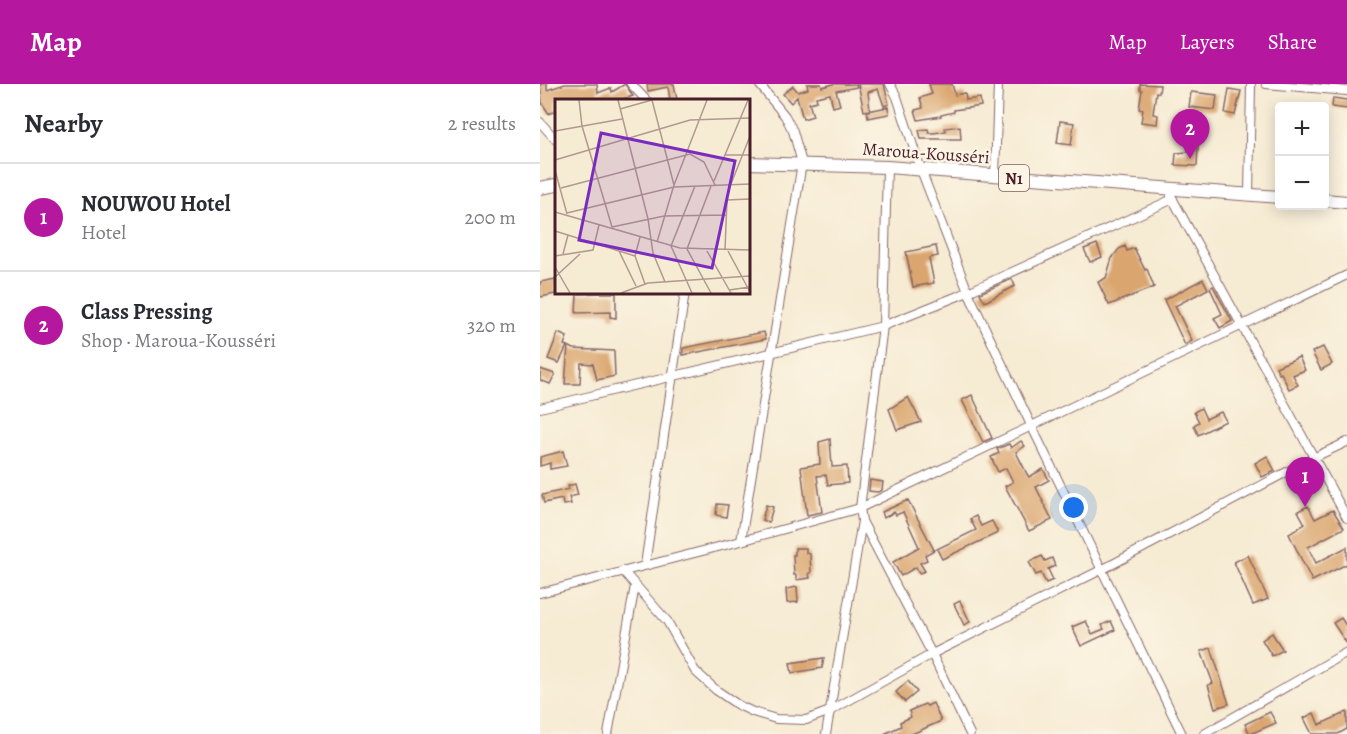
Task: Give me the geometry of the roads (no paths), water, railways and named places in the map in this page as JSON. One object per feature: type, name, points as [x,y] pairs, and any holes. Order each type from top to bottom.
[{"type":"highway","name":"Maroua-Kousséri","points":[[750,163],[886,167],[1275,197]]},
{"type":"highway","points":[[540,188],[555,185]]},
{"type":"highway","points":[[1329,200],[1347,202]]},
{"type":"street","points":[[631,84],[645,99]]},
{"type":"street","points":[[741,541],[802,163],[793,131],[785,116],[759,84]]},
{"type":"street","points":[[890,84],[897,97],[921,170],[968,292],[1182,734]]},
{"type":"street","points":[[995,176],[998,84]]},
{"type":"street","points":[[1249,195],[1251,84]]},
{"type":"street","points":[[1266,84],[1347,91]]},
{"type":"street","points":[[540,122],[555,139]]},
{"type":"street","points":[[826,734],[862,521],[860,508],[883,326],[886,167]]},
{"type":"street","points":[[1165,188],[1243,324],[1347,518]]},
{"type":"street","points":[[540,408],[883,326],[968,292],[1173,199]]},
{"type":"street","points":[[540,593],[860,508],[1347,275]]},
{"type":"street","points":[[645,565],[685,294]]},
{"type":"street","points":[[623,571],[667,621],[695,670],[716,690],[738,705],[764,715],[792,721],[806,720],[830,711],[932,654],[1103,569],[1347,442]]},
{"type":"street","points":[[862,521],[932,654],[970,734]]},
{"type":"street","points":[[608,734],[635,586]]},
{"type":"street","points":[[1204,734],[1347,652]]},
{"type":"place","name":"Class Pressing","points":[[1190,159]]},
{"type":"place","name":"NOUWOU Hotel","points":[[1305,507]]}]
